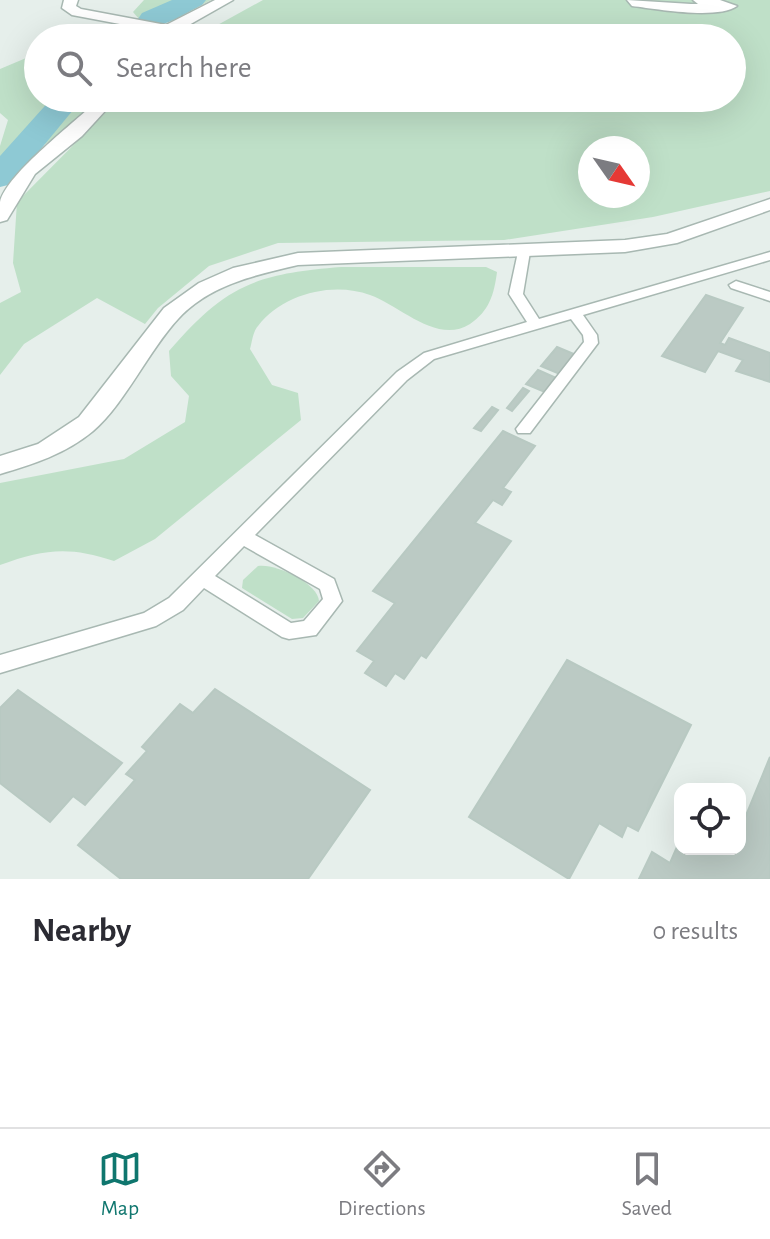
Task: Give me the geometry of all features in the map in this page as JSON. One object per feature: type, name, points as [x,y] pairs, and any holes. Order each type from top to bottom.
[{"type":"street","points":[[71,0],[70,9],[122,24]]},
{"type":"street","points":[[181,24],[226,0]]},
{"type":"street","points":[[632,2],[691,8],[730,6],[700,0]]},
{"type":"street","points":[[0,216],[21,178],[95,112]]},
{"type":"street","points":[[0,465],[47,450],[80,428],[171,313],[206,287],[240,272],[298,259],[625,246],[670,239],[770,204]]},
{"type":"lane","points":[[524,252],[516,294],[536,325]]},
{"type":"lane","points":[[0,664],[149,620],[176,604],[402,376],[429,356],[770,256]]},
{"type":"lane","points":[[739,265],[732,291],[770,297]]},
{"type":"lane","points":[[524,429],[591,343],[590,335],[575,314]]},
{"type":"lane","points":[[203,578],[289,631],[309,629],[333,601],[328,584],[243,537]]},
{"type":"green space","points":[[144,0],[211,0],[176,16],[139,19],[133,12]]},
{"type":"green space","points":[[263,0],[770,0],[770,191],[653,217],[504,240],[278,243],[209,266],[158,308],[145,324],[97,298],[24,344],[0,375],[0,303],[21,292],[13,263],[17,202],[106,112],[746,112],[746,24],[219,24]]},
{"type":"green space","points":[[24,59],[24,112],[84,112],[58,136],[0,172],[0,146],[8,120],[0,113],[0,69]]},
{"type":"green space","points":[[341,267],[486,267],[497,272],[486,308],[470,324],[458,329],[432,327],[382,300],[356,291],[340,289],[309,293],[280,306],[256,328],[250,349],[272,385],[298,393],[301,420],[155,539],[114,561],[83,553],[57,551],[0,565],[0,483],[124,459],[185,422],[189,396],[171,376],[169,351],[189,329],[226,297],[244,287],[286,274]]},
{"type":"green space","points":[[258,566],[275,568],[304,581],[317,594],[319,601],[303,618],[292,619],[242,588],[243,580]]},
{"type":"building","points":[[706,295],[743,308],[720,343],[725,345],[729,338],[770,353],[770,382],[736,371],[743,360],[718,351],[705,372],[662,356]]},
{"type":"building","points":[[557,347],[576,355],[560,374],[541,366]]},
{"type":"building","points":[[538,370],[556,378],[545,392],[526,384]]},
{"type":"building","points":[[523,388],[529,391],[512,411],[507,408]]},
{"type":"building","points":[[492,407],[498,410],[481,431],[474,428]]},
{"type":"building","points":[[503,431],[535,446],[503,488],[511,492],[502,505],[493,500],[475,523],[511,541],[426,658],[421,655],[404,679],[395,673],[386,686],[365,673],[374,661],[357,651],[395,603],[373,591]]},
{"type":"building","points":[[567,660],[691,725],[638,831],[627,825],[622,837],[599,823],[569,879],[469,817]]},
{"type":"building","points":[[215,689],[370,790],[308,879],[121,879],[78,845],[135,780],[126,774],[147,751],[142,747],[180,704],[193,713]]},
{"type":"building","points":[[18,690],[122,763],[85,805],[73,796],[50,822],[0,783],[0,708]]},
{"type":"building","points":[[770,757],[770,879],[639,879],[652,852],[670,863],[674,854],[746,855],[746,815]]},
{"type":"waterway","points":[[151,19],[193,0]]},
{"type":"waterway","points":[[0,177],[56,112]]}]
